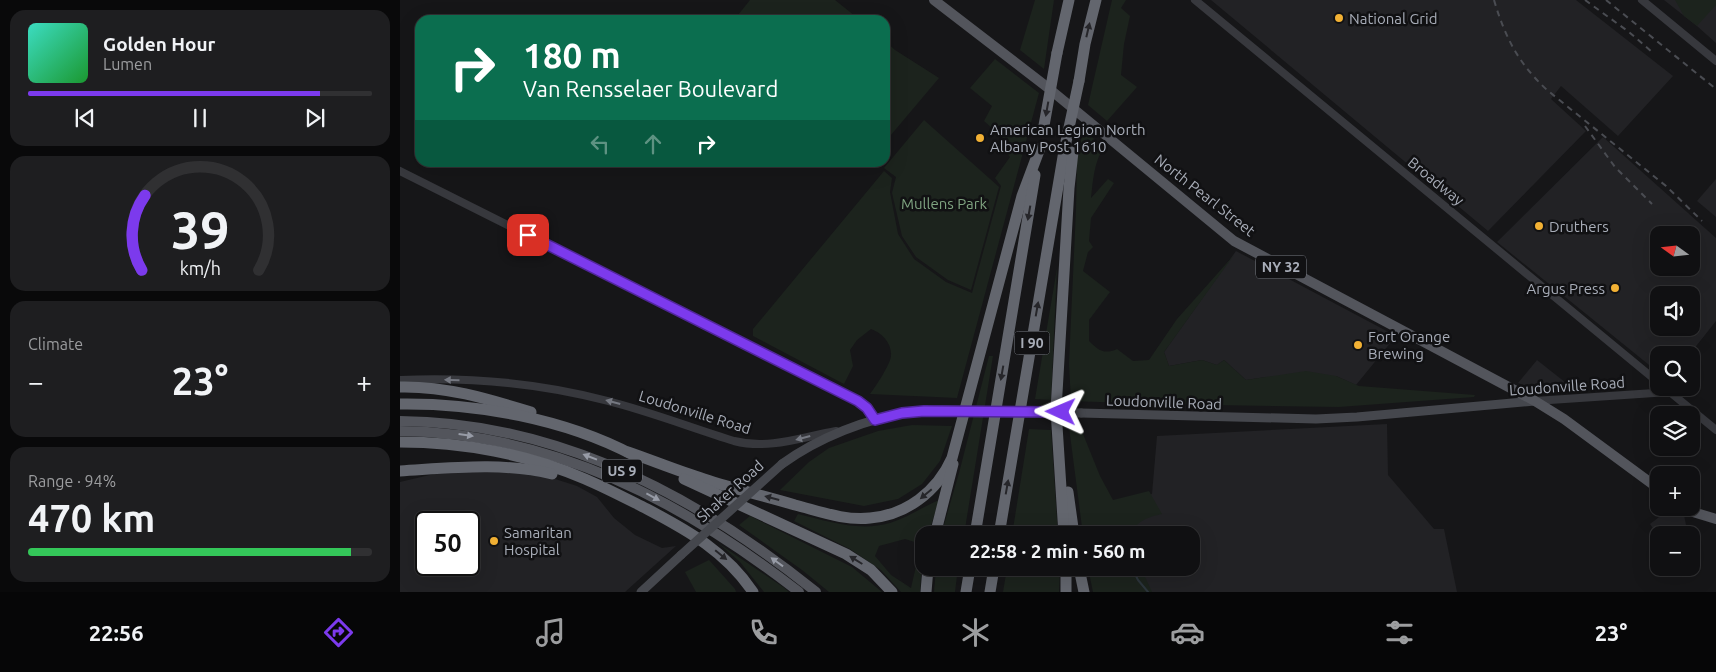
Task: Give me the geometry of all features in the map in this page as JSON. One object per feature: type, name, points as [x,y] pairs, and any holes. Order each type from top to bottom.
[{"type":"highway","name":"I 90","points":[[977,526],[1040,148],[1057,53],[1069,0]]},
{"type":"highway","name":"I 90","points":[[1001,526],[1069,151],[1085,44],[1096,0]]},
{"type":"highway","points":[[937,526],[952,473],[958,438],[1022,196],[1040,148]]},
{"type":"highway","points":[[1063,526],[1057,434],[1058,361],[1069,188],[1069,151]]},
{"type":"highway","points":[[400,387],[446,390],[474,395],[550,418],[628,452],[731,487],[852,518],[869,518],[898,511],[914,504],[928,493],[946,471],[958,438]]},
{"type":"highway","points":[[400,404],[460,407],[499,412],[583,434]]},
{"type":"highway","points":[[1057,434],[1065,470],[1073,526]]},
{"type":"highway","points":[[400,442],[452,446],[512,456],[572,474],[667,520],[711,547],[735,568],[753,592]]},
{"type":"highway","points":[[628,452],[657,468],[846,554],[871,570],[892,592]]},
{"type":"highway","points":[[400,471],[486,466],[513,467],[557,475],[618,495]]},
{"type":"highway","points":[[926,592],[927,576]]},
{"type":"highway","points":[[966,592],[969,576]]},
{"type":"highway","points":[[990,592],[993,576]]},
{"type":"highway","points":[[1066,576],[1066,592]]},
{"type":"highway","points":[[1081,576],[1084,592]]},
{"type":"main road","name":"North Pearl Street","points":[[934,0],[1047,87],[1234,241],[1535,401],[1564,419],[1650,482]]},
{"type":"main road","name":"Loudonville Road","points":[[851,428],[875,420],[912,412],[942,410],[1316,419],[1535,401]]},
{"type":"main road","name":"US 9","points":[[400,421],[453,424],[505,432],[553,444],[601,461],[656,487],[714,520],[766,554],[816,592]]},
{"type":"main road","name":"Shaker Road","points":[[641,592],[782,464],[813,444],[851,428]]},
{"type":"main road","name":"US 9","points":[[400,431],[458,434],[506,442],[553,455],[595,470],[643,492],[691,518],[750,555],[799,592]]},
{"type":"main road","points":[[1700,514],[1716,520]]},
{"type":"street","name":"Broadway","points":[[1195,0],[1650,376]]},
{"type":"street","points":[[1642,0],[1716,61]]},
{"type":"street","points":[[400,171],[858,401],[867,408],[875,420]]},
{"type":"street","name":"Loudonville Road","points":[[400,380],[485,381],[557,390],[624,405],[750,444],[778,444],[851,428]]},
{"type":"street","name":"Loudonville Road","points":[[1535,401],[1650,391]]},
{"type":"street","points":[[1674,396],[1716,430]]},
{"type":"shaded area","name":"National Grid","points":[[1211,0],[1576,0],[1673,76],[1618,136],[1561,86],[1551,99],[1586,131],[1488,231]]},
{"type":"shaded area","points":[[1664,0],[1716,0],[1716,43],[1697,26]]},
{"type":"shaded area","points":[[1603,137],[1716,238],[1716,321],[1696,346],[1650,346],[1650,366],[1497,242]]},
{"type":"shaded area","points":[[1716,179],[1716,217],[1697,201]]},
{"type":"shaded area","points":[[1236,251],[1396,336],[1356,385],[1336,376],[1267,377],[1246,380],[1224,360],[1217,365],[1202,360],[1169,366],[1164,352]]},
{"type":"shaded area","points":[[1537,360],[1575,390],[1539,391],[1518,383]]},
{"type":"shaded area","points":[[1387,424],[1388,475],[1434,529],[1444,529],[1457,592],[1148,592],[1140,576],[1200,576],[1200,526],[1116,526],[1106,507],[1152,494],[1157,436]]},
{"type":"shaded area","points":[[488,470],[552,478],[577,486],[597,497],[614,518],[635,535],[662,548],[676,546],[625,592],[400,592],[400,482],[434,474]]},
{"type":"shaded area","points":[[1660,516],[1684,516],[1686,525],[1651,526],[1650,524]]},
{"type":"green space","points":[[750,0],[835,0],[854,15],[738,15]]},
{"type":"green space","points":[[1035,0],[1054,0],[1044,69],[1020,50]]},
{"type":"green space","points":[[1112,0],[1126,0],[1121,8],[1130,16],[1124,44],[1121,75],[1137,87],[1107,121],[1088,105]]},
{"type":"green space","points":[[1675,0],[1716,0],[1716,5],[1697,26],[1684,16]]},
{"type":"green space","points":[[890,46],[939,78],[890,136]]},
{"type":"green space","points":[[995,59],[1039,93],[957,398],[870,394],[879,381],[891,356],[890,347],[886,339],[871,329],[857,340],[850,350],[853,366],[844,384],[753,336],[753,329],[884,171],[892,178],[890,192],[898,234],[914,259],[946,282],[972,293],[1001,186],[995,178],[1010,157],[1002,147],[1004,139],[984,121],[992,106],[970,88]]},
{"type":"green space","name":"Mullens Park","points":[[924,120],[999,187],[971,290],[948,280],[916,257],[902,236],[892,193],[896,177],[884,168],[890,167],[890,161]]},
{"type":"green space","points":[[1083,130],[1104,147],[1096,165],[1091,198],[1108,179],[1114,183],[1091,218],[1089,241],[1093,247],[1088,252],[1083,271],[1110,292],[1089,320],[1089,341],[1098,349],[1108,352],[1117,349],[1133,361],[1149,360],[1177,319],[1234,255],[1164,352],[1169,366],[1202,360],[1217,365],[1224,360],[1246,380],[1306,371],[1336,376],[1359,386],[1475,395],[1474,397],[1339,407],[1071,401],[1069,364],[1077,161]]},
{"type":"green space","points":[[1057,268],[1051,400],[1035,399]]},
{"type":"green space","points":[[989,356],[993,356],[965,526],[944,526]]},
{"type":"green space","points":[[912,425],[952,426],[940,461],[922,484],[898,499],[864,506],[780,490],[809,462],[829,448],[878,431]]},
{"type":"green space","points":[[1069,427],[1081,429],[1100,476],[1113,500],[1149,491],[1162,514],[1143,520],[1136,526],[1082,526]]},
{"type":"green space","points":[[1029,429],[1051,430],[1057,526],[1013,526]]},
{"type":"green space","points":[[939,500],[931,526],[915,526],[915,542],[905,539],[879,546],[875,556],[891,575],[911,588],[915,570],[915,576],[921,576],[920,592],[901,592],[881,570],[850,549],[794,521],[798,514],[843,525],[867,526],[890,523]]},
{"type":"green space","points":[[750,516],[852,567],[882,592],[829,592],[802,570],[739,525]]},
{"type":"green space","points":[[718,543],[789,592],[764,592],[740,562]]},
{"type":"green space","points":[[709,560],[736,592],[696,592],[685,572]]},
{"type":"green space","points":[[935,576],[957,576],[955,592],[934,592]]},
{"type":"green space","points":[[1006,576],[1060,576],[1059,592],[1003,592]]},
{"type":"green space","points":[[1090,576],[1145,576],[1152,592],[1093,592]]},
{"type":"waterway","points":[[1136,576],[1148,592]]},
{"type":"railway","points":[[1494,0],[1508,38],[1520,59],[1537,80],[1666,186],[1702,221]]},
{"type":"railway","points":[[1585,0],[1629,32],[1652,52]]},
{"type":"railway","points":[[1606,0],[1716,89]]},
{"type":"railway","points":[[1585,126],[1615,167],[1652,204]]},
{"type":"place","name":"National Grid","points":[[1339,18]]},
{"type":"place","name":"American Legion North Albany Post 1610","points":[[980,138]]},
{"type":"place","name":"Druthers","points":[[1539,226]]},
{"type":"place","name":"Argus Press","points":[[1615,288]]},
{"type":"place","name":"Fort Orange Brewing","points":[[1358,345]]},
{"type":"place","name":"Samaritan Hospital","points":[[494,541]]},
{"type":"route","points":[[528,235],[858,401],[867,408],[875,420],[902,413],[942,410],[1061,412]]}]
